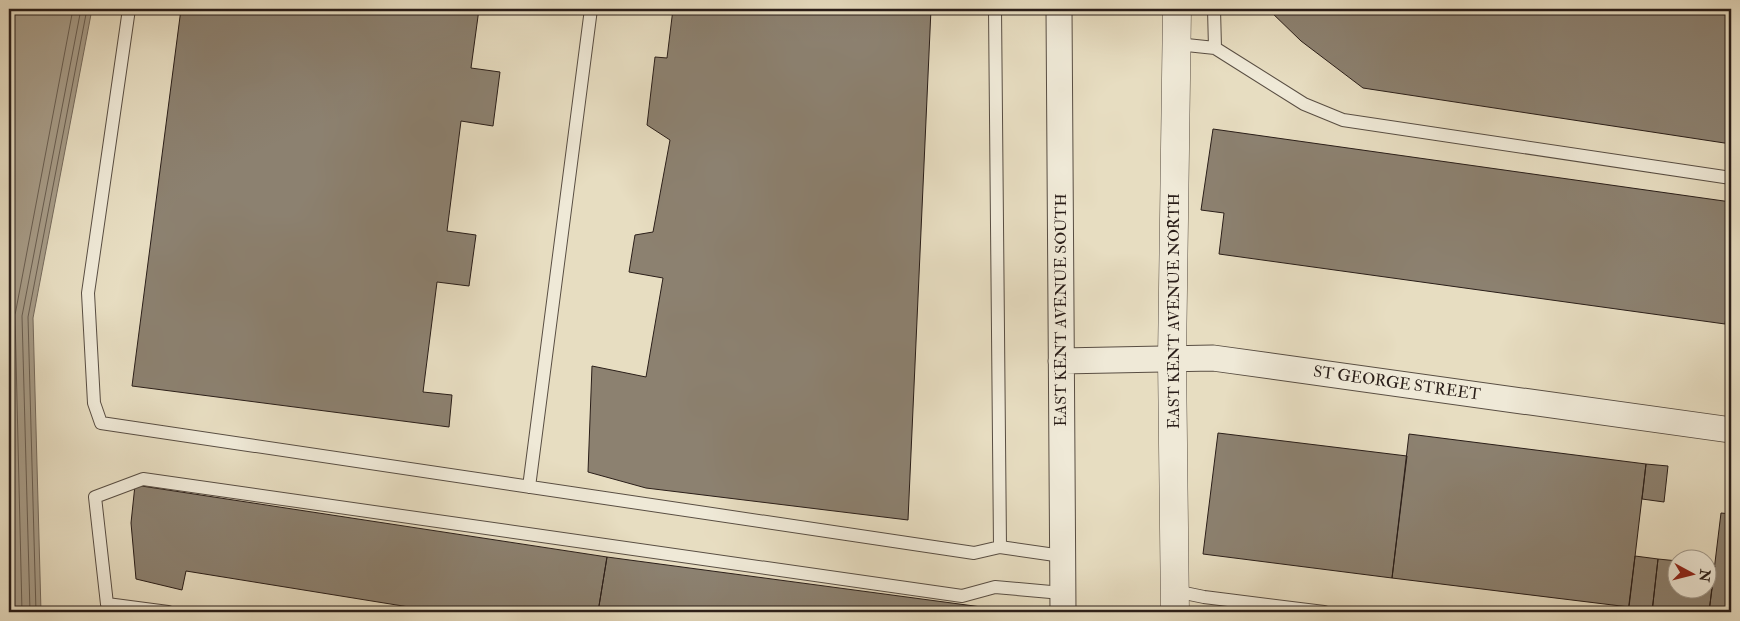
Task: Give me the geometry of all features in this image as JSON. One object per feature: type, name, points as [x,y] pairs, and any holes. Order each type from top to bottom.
[{"type":"street","name":"EAST KENT AVENUE SOUTH","points":[[1059,9],[1063,603]]},
{"type":"street","name":"EAST KENT AVENUE NORTH","points":[[1175,602],[1172,359],[1177,9]]},
{"type":"street","name":"ST GEORGE STREET","points":[[1061,361],[1213,358],[1731,430]]},
{"type":"lane","points":[[129,9],[88,294],[94,403],[101,423],[974,553],[1000,547],[1062,556]]},
{"type":"lane","points":[[529,487],[591,9]]},
{"type":"lane","points":[[995,9],[1000,547]]},
{"type":"lane","points":[[1214,9],[1215,48]]},
{"type":"lane","points":[[1177,44],[1215,48],[1304,104],[1343,120],[1731,178]]},
{"type":"lane","points":[[168,612],[107,604],[95,497],[143,479],[962,596],[994,587],[1063,603]]},
{"type":"lane","points":[[1175,602],[1204,597],[1317,612]]},
{"type":"water","points":[[9,9],[92,9],[33,318],[41,612],[9,612]]},
{"type":"building","points":[[181,9],[479,9],[471,68],[500,72],[493,126],[461,121],[447,231],[476,235],[469,286],[437,282],[423,392],[452,395],[449,427],[132,386]]},
{"type":"building","points":[[673,9],[931,9],[908,520],[646,488],[588,472],[592,366],[646,377],[663,278],[629,272],[635,235],[653,232],[670,140],[647,125],[655,57],[667,58]]},
{"type":"building","points":[[1268,9],[1731,9],[1731,144],[1363,88],[1301,41]]},
{"type":"building","points":[[1213,129],[1731,202],[1731,279],[1725,324],[1219,254],[1224,213],[1201,210]]},
{"type":"building","points":[[1218,433],[1407,456],[1392,578],[1203,554]]},
{"type":"building","points":[[1409,434],[1646,464],[1629,607],[1392,578]]},
{"type":"building","points":[[1646,464],[1668,466],[1664,502],[1642,499]]},
{"type":"building","points":[[135,485],[607,557],[598,612],[440,612],[186,571],[182,590],[136,579],[131,523]]},
{"type":"building","points":[[1721,513],[1731,514],[1731,612],[1709,612],[1711,598],[1718,598],[1717,548]]},
{"type":"building","points":[[1635,556],[1658,559],[1652,612],[1628,612]]},
{"type":"building","points":[[607,557],[1019,612],[598,612]]},
{"type":"building","points":[[1658,559],[1668,560],[1668,598],[1711,598],[1709,612],[1652,612]]}]
